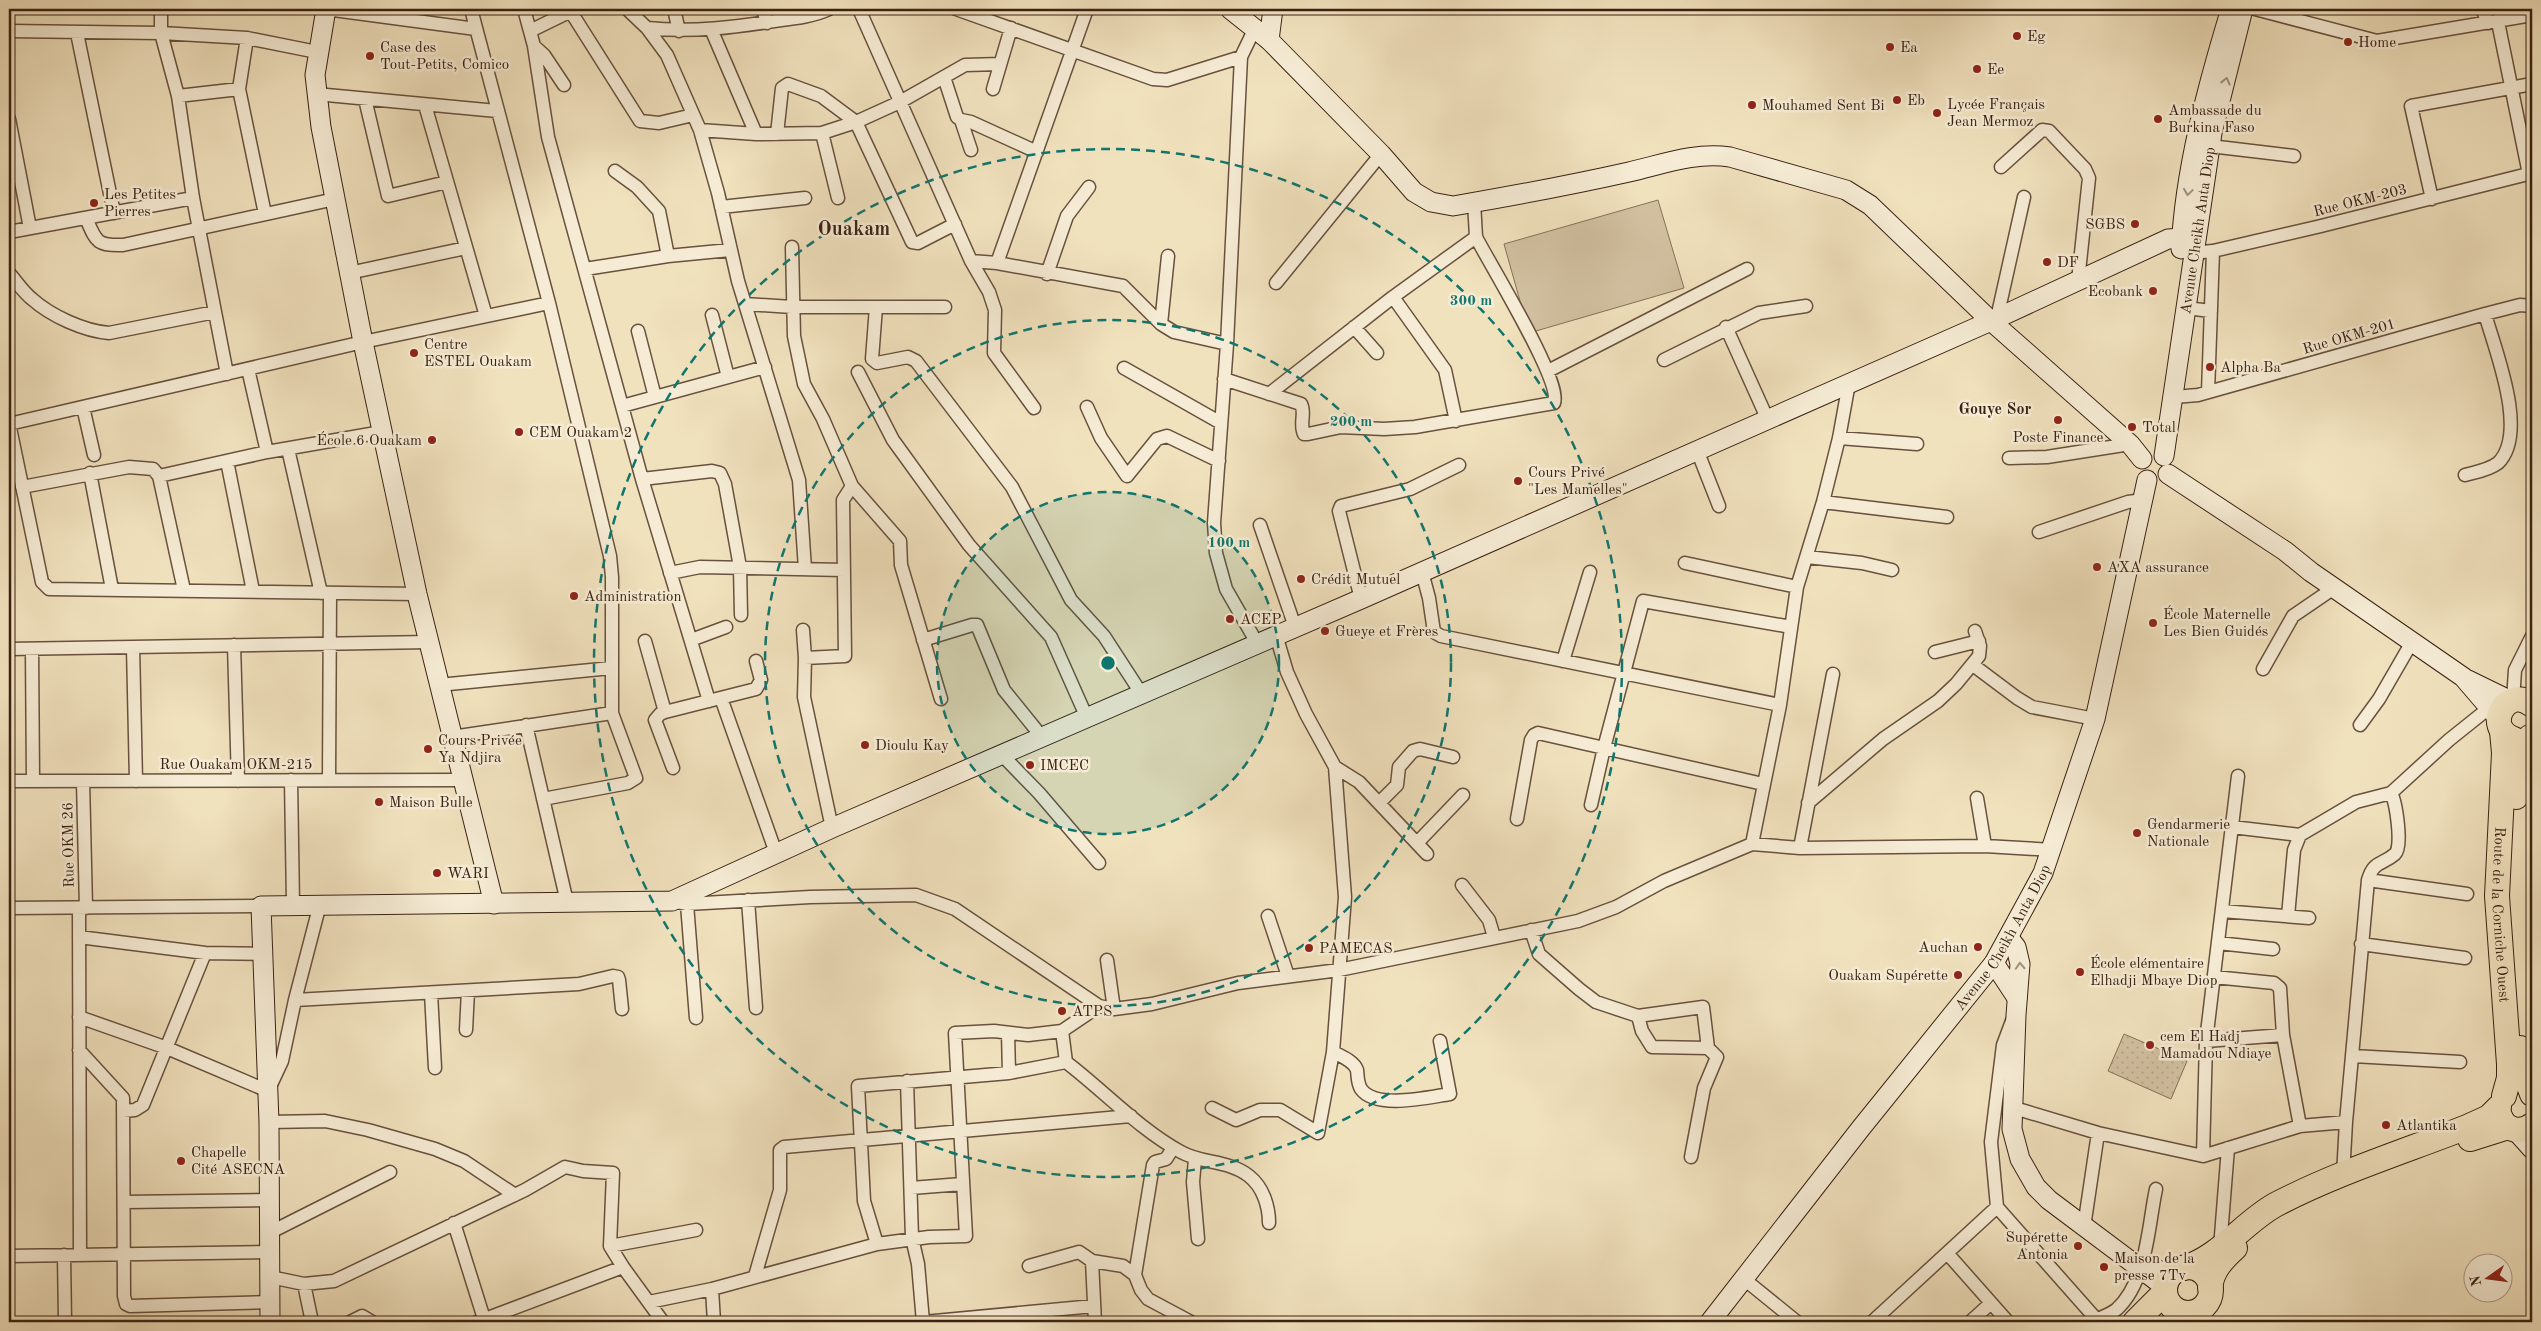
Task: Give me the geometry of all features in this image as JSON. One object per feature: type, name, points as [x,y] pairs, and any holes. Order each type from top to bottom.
[{"type":"highway","points":[[2512,706],[2518,740],[2531,736]]},
{"type":"highway","name":"Route de la Corniche Ouest","points":[[2512,706],[2504,753],[2497,896],[2512,1117]]},
{"type":"highway","name":"Route de la Corniche Ouest","points":[[2531,736],[2523,751],[2520,764],[2509,880],[2521,1051],[2524,1074],[2532,1095]]},
{"type":"highway","points":[[2512,1117],[2515,1090],[2522,1090],[2532,1095]]},
{"type":"highway","points":[[2135,1322],[2172,1280],[2220,1248],[2273,1206],[2343,1175],[2467,1128],[2489,1117],[2512,1117]]},
{"type":"highway","points":[[2172,1280],[2171,1306],[2181,1312],[2189,1313],[2201,1309],[2209,1298],[2213,1274],[2222,1260],[2273,1219],[2310,1200],[2471,1138],[2512,1117]]},
{"type":"highway","points":[[2172,1280],[2191,1268],[2204,1274],[2210,1288]]},
{"type":"highway","points":[[2155,1322],[2181,1312]]},
{"type":"street","points":[[161,9],[161,33],[178,96],[198,229],[227,374]]},
{"type":"street","points":[[476,29],[389,13],[326,9],[317,52],[316,94],[349,273],[417,594],[494,904]]},
{"type":"street","points":[[471,9],[549,303],[610,556],[612,577],[612,713],[636,778],[628,783],[543,799]]},
{"type":"street","points":[[524,9],[534,46],[548,137],[642,479],[670,573],[691,640],[776,853]]},
{"type":"street","points":[[626,9],[647,28],[667,55],[700,130],[745,304],[766,367],[799,480],[805,569]]},
{"type":"street","points":[[674,9],[678,31]]},
{"type":"street","points":[[763,9],[767,23]]},
{"type":"street","points":[[647,28],[678,31],[711,29],[811,16],[830,9]]},
{"type":"street","points":[[859,9],[954,224],[971,261],[989,292],[995,310],[994,353],[1034,408]]},
{"type":"street","points":[[956,9],[1072,52],[1153,79],[1167,80],[1241,57],[1262,34],[1273,9]]},
{"type":"street","points":[[996,263],[1087,9]]},
{"type":"street","points":[[1230,9],[1262,34],[1381,154],[1414,192],[1431,202],[1454,206],[1629,172],[1694,156],[1710,154],[1730,157],[1846,190],[1870,205],[2130,444],[2156,460],[2462,677],[2512,706]]},
{"type":"street","name":"Avenue Cheikh Anta Diop","points":[[1710,1322],[1867,1120],[1994,962],[2009,938],[2053,850],[2095,719],[2147,480],[2157,482],[2156,460],[2188,244],[2198,136],[2231,9]]},
{"type":"street","name":"Avenue Cheikh Anta Diop","points":[[2156,460],[2174,397],[2190,284],[2188,244],[2243,9]]},
{"type":"street","points":[[2255,9],[2378,42],[2532,15]]},
{"type":"street","points":[[2482,9],[2493,23],[2512,88],[2530,173]]},
{"type":"street","points":[[530,31],[573,10],[640,121],[659,123],[693,115]]},
{"type":"street","points":[[993,89],[1011,28]]},
{"type":"street","points":[[711,29],[756,134]]},
{"type":"street","points":[[9,31],[161,33],[247,38],[317,52]]},
{"type":"street","points":[[77,33],[114,213]]},
{"type":"street","points":[[247,38],[239,89],[265,214]]},
{"type":"street","points":[[534,46],[544,55],[564,85]]},
{"type":"street","points":[[1241,57],[1227,344],[1214,523],[1216,553],[1226,589],[1257,643]]},
{"type":"street","points":[[700,130],[756,134],[822,133],[856,122],[900,102],[972,63],[1000,64]]},
{"type":"street","points":[[944,77],[956,116],[961,120],[970,122],[1037,152]]},
{"type":"street","points":[[777,134],[782,88],[788,84],[821,96],[856,122],[912,242],[918,243],[954,224]]},
{"type":"street","points":[[2432,199],[2411,106],[2532,84]]},
{"type":"street","points":[[178,96],[239,89]]},
{"type":"street","points":[[316,94],[497,111]]},
{"type":"street","points":[[365,99],[388,196],[447,182]]},
{"type":"street","points":[[424,105],[486,316]]},
{"type":"street","points":[[9,119],[30,228]]},
{"type":"street","points":[[961,120],[972,150]]},
{"type":"street","points":[[2001,167],[2042,130],[2049,131],[2085,169],[2089,178],[2078,280]]},
{"type":"street","points":[[822,133],[838,198]]},
{"type":"street","points":[[2210,146],[2294,156]]},
{"type":"street","points":[[1276,283],[1381,154]]},
{"type":"street","points":[[615,171],[637,187],[659,211],[668,256]]},
{"type":"street","name":"Rue OKM-203","points":[[2188,244],[2202,252],[2213,251],[2432,199],[2530,173]]},
{"type":"street","points":[[1047,274],[1067,216],[1089,187]]},
{"type":"street","points":[[1994,319],[2024,197]]},
{"type":"street","points":[[9,232],[193,198]]},
{"type":"street","points":[[721,207],[805,198]]},
{"type":"street","points":[[86,218],[95,240],[105,246],[123,245],[335,199]]},
{"type":"street","points":[[1224,379],[1300,404],[1303,408],[1301,424],[1304,434],[1341,427],[1384,429],[1456,421],[1554,403],[1555,395],[1542,356],[1476,237],[1474,202]]},
{"type":"street","points":[[1269,394],[1393,296],[1476,237]]},
{"type":"street","points":[[679,902],[776,853],[832,828],[1361,599],[1994,319],[2168,239],[2188,244]]},
{"type":"street","points":[[792,247],[794,336],[804,384],[852,486],[900,541],[901,565],[941,699]]},
{"type":"street","points":[[349,273],[466,248]]},
{"type":"street","points":[[585,269],[668,256],[730,250]]},
{"type":"street","points":[[2208,392],[2213,251]]},
{"type":"street","points":[[1161,324],[1168,256]]},
{"type":"street","points":[[971,261],[996,263],[1047,274],[1123,286],[1161,324],[1174,332],[1227,344]]},
{"type":"street","points":[[1548,372],[1747,269]]},
{"type":"street","points":[[9,273],[31,299],[43,307],[68,320],[100,332],[109,332],[215,312]]},
{"type":"street","points":[[2190,284],[2212,287]]},
{"type":"street","points":[[1393,296],[1445,370],[1456,421]]},
{"type":"street","points":[[417,594],[49,589],[44,586],[9,424],[363,342],[549,303]]},
{"type":"street","points":[[745,304],[792,307],[945,307]]},
{"type":"street","name":"Rue OKM-201","points":[[2174,397],[2208,392],[2520,305],[2532,306]]},
{"type":"street","points":[[1664,360],[1726,328],[1769,310],[1806,306]]},
{"type":"street","points":[[876,307],[872,358],[877,362],[908,357],[916,361],[1012,487],[1071,600],[1104,636],[1141,693]]},
{"type":"street","points":[[2186,308],[2211,310]]},
{"type":"street","points":[[2465,475],[2488,469],[2499,462],[2510,433],[2509,402],[2486,314]]},
{"type":"street","points":[[712,316],[728,377]]},
{"type":"street","points":[[1354,327],[1377,353]]},
{"type":"street","points":[[1726,328],[1767,418]]},
{"type":"street","points":[[638,331],[655,397]]},
{"type":"street","points":[[622,406],[766,367]]},
{"type":"street","points":[[1124,368],[1221,423]]},
{"type":"street","points":[[248,369],[267,452]]},
{"type":"street","points":[[858,372],[892,440],[970,545],[1051,637],[1087,718]]},
{"type":"street","points":[[1752,844],[1780,705],[1797,587],[1823,502],[1839,438],[1848,384]]},
{"type":"street","points":[[83,407],[94,455]]},
{"type":"street","points":[[1087,407],[1101,438],[1127,476],[1157,439],[1163,436],[1167,436],[1220,461]]},
{"type":"street","points":[[158,476],[267,452],[382,432]]},
{"type":"street","points":[[1839,438],[1918,444]]},
{"type":"street","points":[[2010,458],[2047,457],[2130,444]]},
{"type":"street","points":[[288,449],[325,593],[329,644],[330,780]]},
{"type":"street","points":[[1697,450],[1719,506]]},
{"type":"street","points":[[227,461],[253,592]]},
{"type":"street","points":[[1361,599],[1339,511],[1341,506],[1410,489],[1459,465]]},
{"type":"street","points":[[22,486],[90,473],[142,466],[153,469],[158,476],[184,590]]},
{"type":"street","points":[[642,479],[712,471],[720,473],[725,484],[740,567],[741,615]]},
{"type":"street","points":[[90,473],[112,589]]},
{"type":"street","points":[[805,658],[845,656],[844,500],[852,486]]},
{"type":"street","points":[[2039,532],[2128,502],[2143,500]]},
{"type":"street","points":[[1823,502],[1946,517]]},
{"type":"street","points":[[1260,525],[1295,627]]},
{"type":"street","points":[[1807,556],[1862,563],[1892,570]]},
{"type":"street","points":[[1685,563],[1797,587]]},
{"type":"street","points":[[670,573],[700,567],[844,570]]},
{"type":"street","points":[[1422,572],[1429,598],[1434,632],[1440,636],[1780,705]]},
{"type":"street","points":[[1563,661],[1590,572]]},
{"type":"street","points":[[2263,669],[2294,616],[2334,588]]},
{"type":"street","points":[[1591,805],[1623,674],[1642,605],[1647,600],[1791,627]]},
{"type":"street","points":[[923,640],[977,625],[1004,690],[1042,737]]},
{"type":"street","points":[[691,640],[726,627]]},
{"type":"street","points":[[803,630],[805,658],[804,697],[832,828]]},
{"type":"street","points":[[1212,1108],[1236,1120],[1260,1110],[1280,1110],[1318,1134],[1333,1052],[1345,877],[1335,767],[1298,697],[1276,635]]},
{"type":"street","points":[[1808,803],[1894,730],[1938,701],[1973,665],[1979,656],[1977,636],[1935,652]]},
{"type":"street","points":[[2512,706],[2515,670],[2532,636]]},
{"type":"street","points":[[645,641],[665,712]]},
{"type":"street","points":[[9,649],[429,642]]},
{"type":"street","points":[[2360,725],[2379,699],[2412,642]]},
{"type":"street","points":[[234,645],[238,780]]},
{"type":"street","points":[[133,647],[136,781]]},
{"type":"street","points":[[32,649],[33,781]]},
{"type":"street","points":[[673,768],[656,720],[660,714],[756,689],[760,685],[761,680],[756,661]]},
{"type":"street","points":[[1973,665],[2032,707],[2095,719]]},
{"type":"street","points":[[439,685],[611,668]]},
{"type":"street","points":[[1800,848],[1833,674]]},
{"type":"street","points":[[2232,828],[2300,835],[2356,802],[2383,797],[2391,793],[2449,740],[2512,706]]},
{"type":"street","points":[[452,737],[612,713]]},
{"type":"street","points":[[526,725],[567,902]]},
{"type":"street","points":[[1517,819],[1534,735],[1538,733],[1763,784]]},
{"type":"street","points":[[1379,802],[1397,785],[1400,767],[1413,751],[1420,749],[1453,757]]},
{"type":"street","points":[[1000,754],[1039,793],[1099,863]]},
{"type":"street","points":[[1335,767],[1359,782],[1427,854]]},
{"type":"street","points":[[2203,1156],[2206,1041],[2238,776]]},
{"type":"street","points":[[291,780],[293,904]]},
{"type":"street","name":"Rue Ouakam OKM-215","points":[[9,781],[463,780]]},
{"type":"street","name":"Rue OKM 26","points":[[80,1255],[79,936],[82,908],[83,781]]},
{"type":"street","points":[[2343,1175],[2361,944],[2368,880],[2375,864],[2394,855],[2398,849],[2397,810],[2391,793]]},
{"type":"street","points":[[1417,843],[1463,795]]},
{"type":"street","points":[[1978,798],[1985,846]]},
{"type":"street","points":[[2288,916],[2294,850],[2300,835]]},
{"type":"street","points":[[9,908],[679,902],[916,895],[955,908],[1099,1006],[1114,1009],[1152,1004],[1238,983],[1339,970],[1578,921],[1616,907],[1664,881],[1752,844],[1800,848],[1985,846],[2053,850]]},
{"type":"street","points":[[2368,880],[2467,894]]},
{"type":"street","points":[[1462,885],[1489,920],[1494,937]]},
{"type":"street","points":[[748,900],[756,1008]]},
{"type":"street","points":[[679,902],[696,1018]]},
{"type":"street","points":[[268,1091],[282,1061],[295,1000],[320,904]]},
{"type":"street","points":[[261,906],[269,1122],[270,1322]]},
{"type":"street","points":[[2222,911],[2309,918]]},
{"type":"street","points":[[1268,916],[1288,976]]},
{"type":"street","points":[[1532,930],[1539,954],[1596,1002],[1638,1016],[1703,1007],[1708,1048],[1717,1057],[1704,1088],[1691,1157]]},
{"type":"street","points":[[79,936],[205,953],[264,954]]},
{"type":"street","points":[[2009,938],[2016,947],[2020,964],[2016,1006],[2012,1107],[2015,1143],[2028,1174],[2036,1187],[2048,1200],[2084,1227],[2141,1267],[2172,1280]]},
{"type":"street","points":[[2218,943],[2273,949]]},
{"type":"street","points":[[2361,944],[2465,958]]},
{"type":"street","points":[[123,1111],[135,1110],[143,1105],[205,953]]},
{"type":"street","points":[[1107,960],[1114,1009]]},
{"type":"street","points":[[1994,962],[2016,1006],[2003,1045],[1991,1142],[1997,1207],[2095,1321],[2115,1311],[2130,1291],[2141,1267],[2156,1189]]},
{"type":"street","points":[[295,1000],[579,984],[618,977],[622,1009]]},
{"type":"street","points":[[2214,977],[2279,986],[2283,1035],[2300,1126]]},
{"type":"street","points":[[466,1030],[468,991]]},
{"type":"street","points":[[430,993],[435,1068]]},
{"type":"street","points":[[649,1302],[712,1289],[877,1244],[912,1238],[966,1236],[955,1033],[994,1031],[1028,1035],[1062,1031],[1099,1006]]},
{"type":"street","points":[[1638,1016],[1642,1031],[1652,1047],[1708,1048]]},
{"type":"street","points":[[79,1017],[167,1048],[268,1091]]},
{"type":"street","points":[[1062,1031],[1066,1062],[1131,1116],[1173,1148],[1195,1159],[1238,1168],[1250,1176],[1266,1200],[1269,1209],[1269,1223]]},
{"type":"street","points":[[1008,1033],[1010,1072]]},
{"type":"street","points":[[2206,1041],[2283,1035]]},
{"type":"street","points":[[1333,1052],[1352,1063],[1357,1069],[1358,1082],[1364,1093],[1378,1099],[1408,1100],[1450,1094],[1440,1041]]},
{"type":"street","points":[[79,1050],[123,1098],[124,1296],[126,1304],[130,1306],[270,1302]]},
{"type":"street","points":[[2353,1056],[2460,1062]]},
{"type":"street","points":[[877,1244],[864,1201],[858,1086],[1010,1072],[1066,1062]]},
{"type":"street","points":[[908,1081],[912,1238],[918,1264],[924,1322],[1094,1306]]},
{"type":"street","points":[[2012,1107],[2098,1133],[2203,1156],[2300,1126],[2346,1122]]},
{"type":"street","points":[[755,1276],[780,1190],[780,1150],[784,1147],[1131,1116]]},
{"type":"street","points":[[2512,1117],[2532,1149]]},
{"type":"street","points":[[269,1122],[325,1121],[368,1130],[435,1149],[464,1161],[515,1195]]},
{"type":"street","points":[[2084,1227],[2098,1133]]},
{"type":"street","points":[[1173,1148],[1166,1159],[1155,1162],[1153,1165],[1135,1275],[1141,1290],[1148,1299],[1191,1322]]},
{"type":"street","points":[[2220,1248],[2228,1148]]},
{"type":"street","points":[[1195,1159],[1193,1182],[1198,1239]]},
{"type":"street","points":[[270,1277],[304,1284],[334,1281],[515,1195],[565,1167],[583,1171],[613,1172],[610,1246],[663,1322]]},
{"type":"street","points":[[269,1233],[390,1172]]},
{"type":"street","points":[[911,1188],[962,1184]]},
{"type":"street","points":[[124,1202],[268,1200]]},
{"type":"street","points":[[1872,1322],[1997,1207]]},
{"type":"street","points":[[454,1224],[482,1321],[623,1267]]},
{"type":"street","points":[[610,1246],[696,1230]]},
{"type":"street","points":[[9,1256],[269,1252]]},
{"type":"street","points":[[1030,1266],[1079,1252],[1092,1261],[1123,1266],[1135,1275]]},
{"type":"street","points":[[1947,1253],[2008,1322]]},
{"type":"street","points":[[64,1255],[65,1322]]},
{"type":"street","points":[[1092,1261],[1095,1322]]},
{"type":"street","points":[[1744,1279],[1797,1322]]},
{"type":"street","points":[[304,1284],[312,1322]]},
{"type":"street","points":[[712,1289],[714,1322]]},
{"type":"street","points":[[1970,1322],[1991,1303]]},
{"type":"street","points":[[350,1322],[362,1316],[372,1322]]},
{"type":"green space","points":[[1658,200],[1684,288],[1529,333],[1504,244]]},
{"type":"green space","points":[[2532,820],[2532,1014],[2527,950],[2528,824]]},
{"type":"green space","points":[[2124,1034],[2187,1061],[2171,1099],[2108,1071]]},
{"type":"place","name":"Eg","points":[[2017,36]]},
{"type":"place","name":"Home","points":[[2348,42]]},
{"type":"place","name":"Ea","points":[[1890,47]]},
{"type":"place","name":"Case des Tout-Petits, Comico","points":[[370,56]]},
{"type":"place","name":"Ee","points":[[1977,69]]},
{"type":"place","name":"Eb","points":[[1897,100]]},
{"type":"place","name":"Mouhamed Sent Bi","points":[[1752,105]]},
{"type":"place","name":"Lycée Français Jean Mermoz","points":[[1937,113]]},
{"type":"place","name":"Ambassade du Burkina Faso","points":[[2158,119]]},
{"type":"place","name":"Les Petites Pierres","points":[[94,203]]},
{"type":"place","name":"SGBS","points":[[2135,224]]},
{"type":"place","name":"DF","points":[[2047,262]]},
{"type":"place","name":"Ecobank","points":[[2153,291]]},
{"type":"place","name":"Centre ESTEL Ouakam","points":[[414,353]]},
{"type":"place","name":"Alpha Ba","points":[[2210,367]]},
{"type":"place","name":"Poste Finance","points":[[2058,420]]},
{"type":"place","name":"Total","points":[[2132,427]]},
{"type":"place","name":"CEM Ouakam 2","points":[[519,432]]},
{"type":"place","name":"École 6 Ouakam","points":[[432,440]]},
{"type":"place","name":"Cours Privé \"Les Mamelles\"","points":[[1518,481]]},
{"type":"place","name":"AXA assurance","points":[[2097,567]]},
{"type":"place","name":"Crédit Mutuel","points":[[1301,579]]},
{"type":"place","name":"Administration","points":[[574,596]]},
{"type":"place","name":"ACEP","points":[[1230,619]]},
{"type":"place","name":"École Maternelle Les Bien Guidés","points":[[2153,623]]},
{"type":"place","name":"Gueye et Frères","points":[[1325,631]]},
{"type":"place","name":"Dioulu Kay","points":[[865,745]]},
{"type":"place","name":"Cours Privée Ya Ndjira","points":[[428,749]]},
{"type":"place","name":"IMCEC","points":[[1030,765]]},
{"type":"place","name":"Maison Bulle","points":[[379,802]]},
{"type":"place","name":"Gendarmerie Nationale","points":[[2137,833]]},
{"type":"place","name":"WARI","points":[[437,873]]},
{"type":"place","name":"Auchan","points":[[1978,947]]},
{"type":"place","name":"PAMECAS","points":[[1309,948]]},
{"type":"place","name":"École elémentaire Elhadji Mbaye Diop","points":[[2080,972]]},
{"type":"place","name":"Ouakam Supérette","points":[[1958,975]]},
{"type":"place","name":"ATPS","points":[[1062,1011]]},
{"type":"place","name":"cem El Hadj Mamadou Ndiaye","points":[[2150,1045]]},
{"type":"place","name":"Atlantika","points":[[2386,1125]]},
{"type":"place","name":"Chapelle Cité ASECNA","points":[[181,1161]]},
{"type":"place","name":"Supérette Antonia","points":[[2078,1246]]},
{"type":"place","name":"Maison de la presse 7Tv","points":[[2104,1267]]},
{"type":"district","name":"Ouakam","points":[[854,228]]},
{"type":"district","name":"Gouye Sor","points":[[1995,408]]}]
